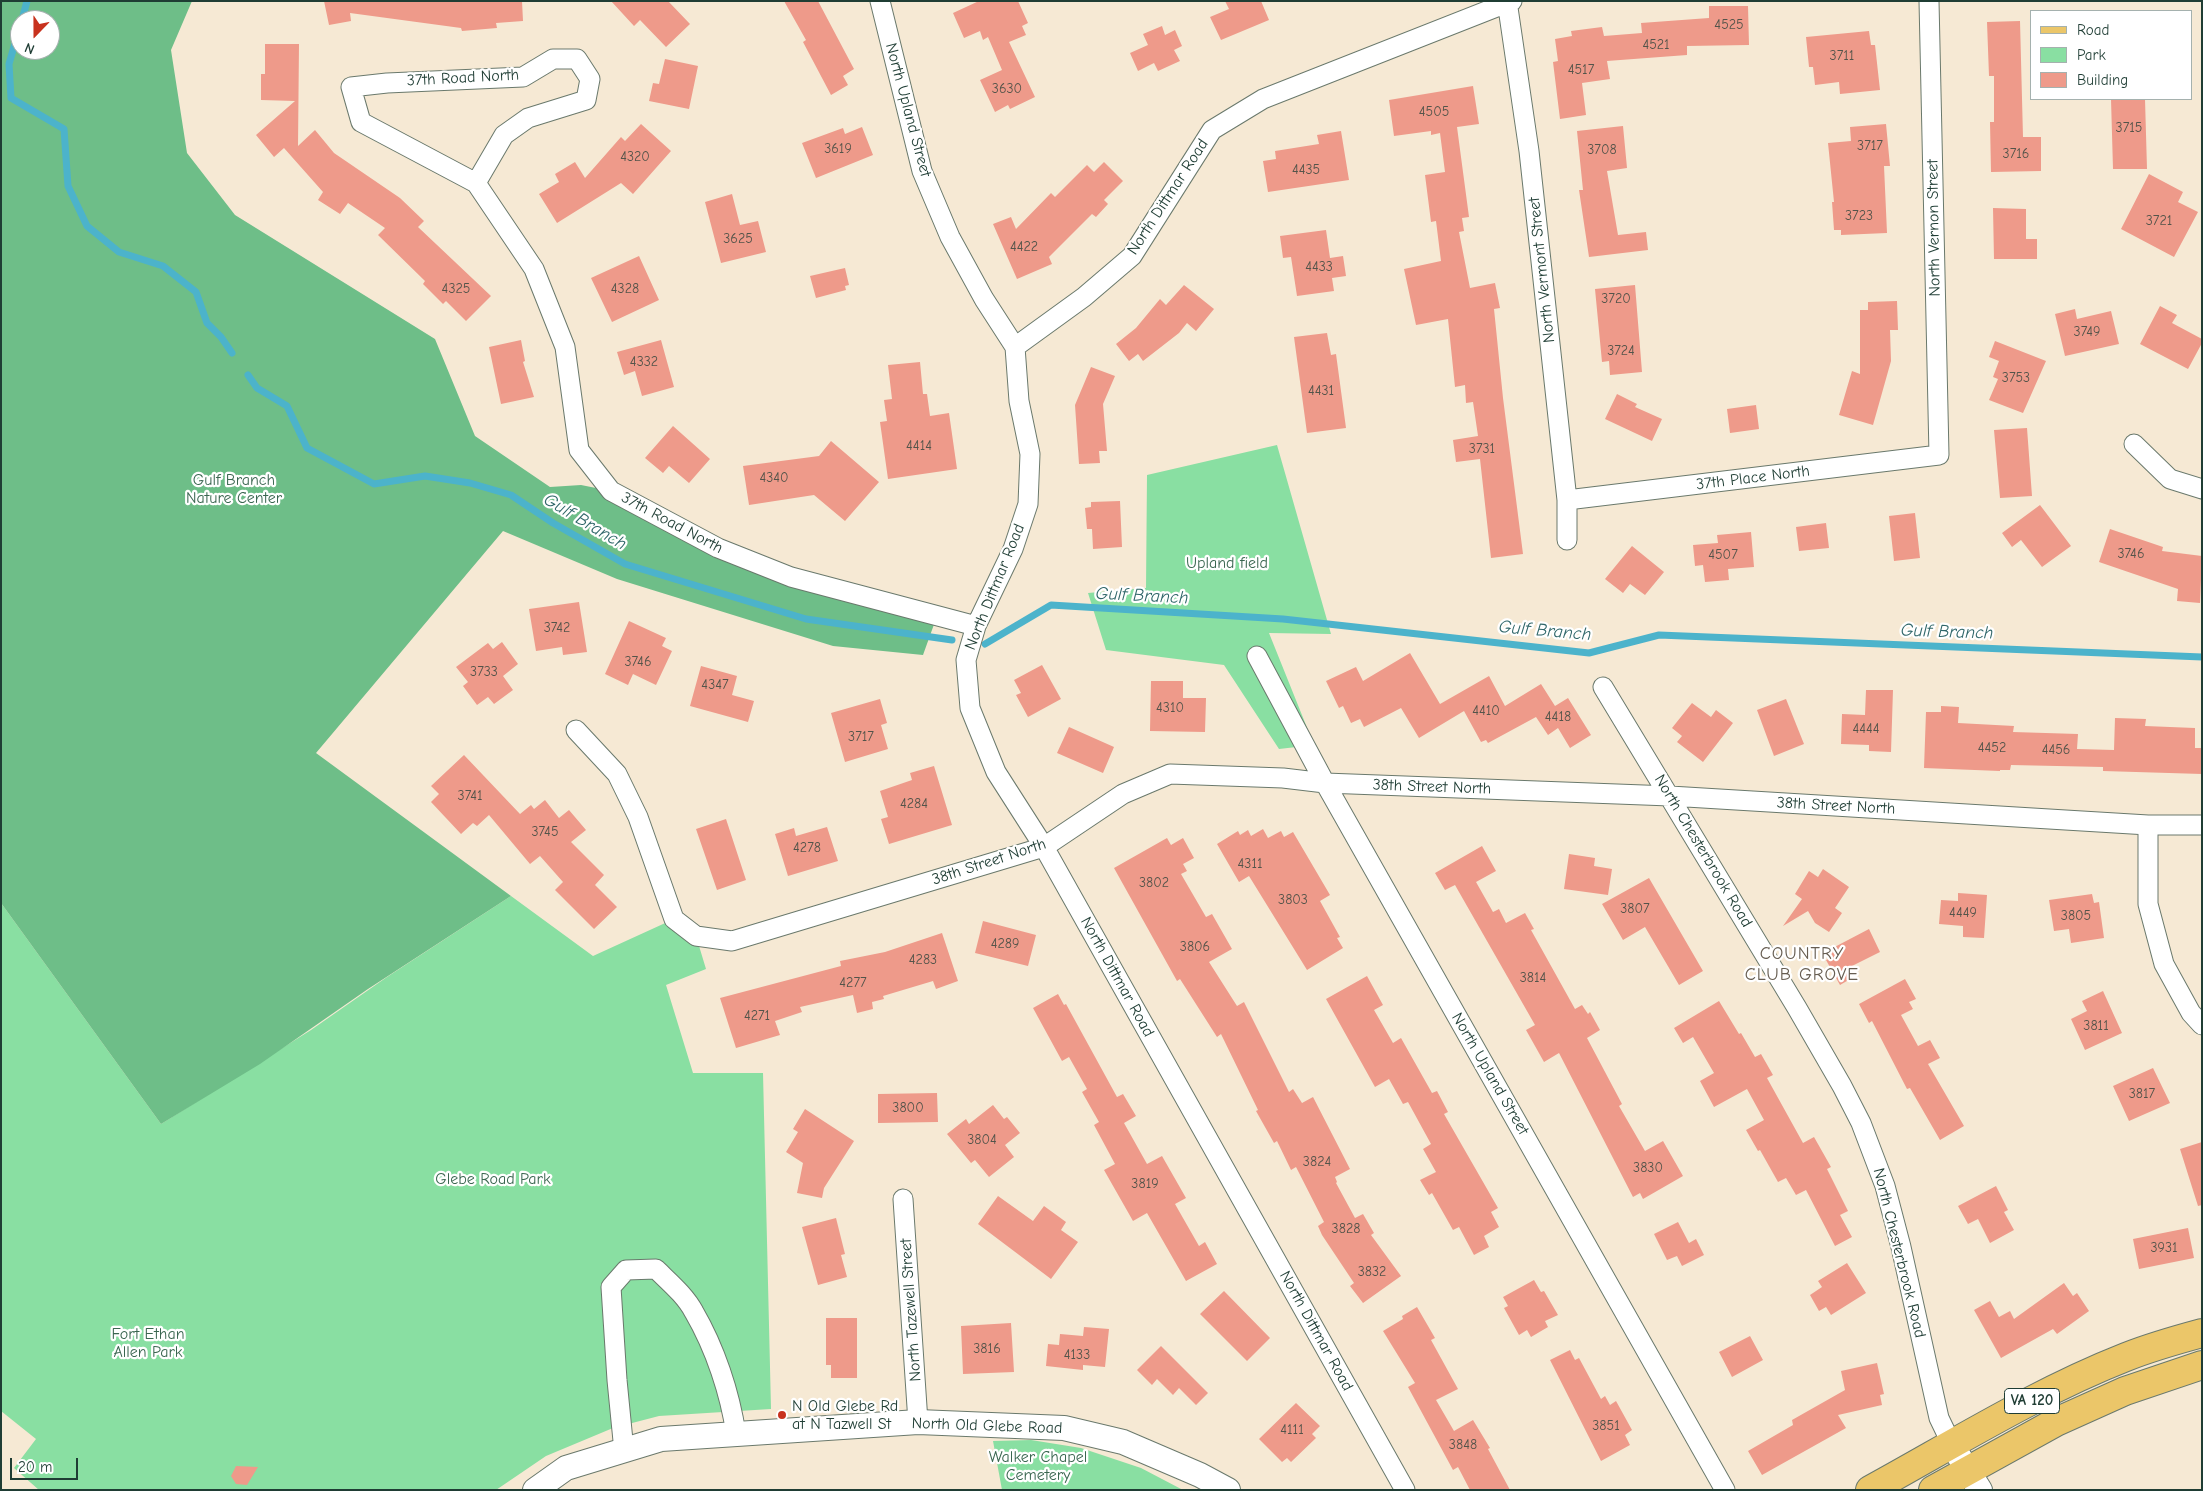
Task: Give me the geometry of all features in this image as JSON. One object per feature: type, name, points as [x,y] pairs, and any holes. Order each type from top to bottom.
[{"type":"main road","name":"VA 120","points":[[1870,1490],[2050,1391],[2097,1369],[2155,1346],[2202,1333]]},
{"type":"main road","name":"VA 120","points":[[1933,1490],[1974,1480],[2021,1440],[2087,1408],[2163,1377],[2202,1365]]},
{"type":"street","name":"North Upland Street","points":[[880,1],[922,171],[950,237],[984,299],[1015,347]]},
{"type":"street","name":"North Vernon Street","points":[[1929,1],[1939,455]]},
{"type":"street","name":"North Dittmar Road","points":[[1405,1490],[1044,847],[996,772],[970,708],[966,660],[976,626],[1013,550],[1028,504],[1030,454],[1018,401],[1015,347],[1084,298],[1132,256],[1212,130],[1263,99],[1508,2]]},
{"type":"street","name":"North Vermont Street","points":[[1508,2],[1529,151],[1567,500],[1567,540]]},
{"type":"street","name":"37th Road North","points":[[476,183],[504,135],[528,118],[586,100],[590,79],[577,59],[553,59],[523,77],[387,82],[351,88],[361,122],[476,183],[534,269],[564,347],[579,450],[611,490],[718,548],[791,577],[976,626]]},
{"type":"street","points":[[2134,444],[2170,479],[2202,489]]},
{"type":"street","name":"37th Place North","points":[[1567,500],[1939,455]]},
{"type":"street","name":"North Upland Street","points":[[1258,656],[1325,782],[1725,1490]]},
{"type":"street","name":"North Chesterbrook Road","points":[[1603,687],[1806,1023],[1842,1086],[1860,1123],[1887,1194],[1940,1418],[1952,1444],[1974,1480]]},
{"type":"street","name":"38th Street North","points":[[576,730],[617,774],[638,817],[674,919],[696,936],[732,941],[1044,847],[1123,794],[1170,774],[1670,796],[2148,825],[2202,825]]},
{"type":"street","points":[[2148,825],[2148,904],[2159,947],[2168,972],[2191,1013],[2202,1025]]},
{"type":"street","name":"North Tazewell Street","points":[[903,1199],[918,1422]]},
{"type":"street","points":[[624,1451],[611,1287],[626,1270],[656,1269],[674,1286],[694,1311],[717,1363],[731,1403],[736,1434]]},
{"type":"street","name":"North Old Glebe Road","points":[[535,1490],[566,1468],[661,1439],[918,1422],[1064,1428],[1123,1442],[1200,1475],[1228,1490]]},
{"type":"green space","name":"Gulf Branch Nature Center","points":[[1,1],[192,1],[171,50],[187,153],[235,215],[435,339],[475,436],[550,487],[581,485],[611,491],[718,548],[937,616],[923,655],[833,646],[617,579],[503,531],[316,753],[511,896],[368,989],[260,1064],[161,1124],[1,903]]},
{"type":"green space","name":"Upland field","points":[[1277,445],[1331,634],[1269,633],[1314,745],[1279,749],[1224,665],[1106,650],[1088,593],[1146,588],[1147,475]]},
{"type":"green space","name":"Glebe Road Park","points":[[511,896],[593,956],[674,919],[696,936],[706,969],[666,985],[693,1073],[763,1073],[771,1409],[659,1416],[613,1428],[546,1456],[496,1490],[39,1490],[14,1468],[36,1439],[1,1411],[1,903],[161,1124],[311,1030],[387,977]]},
{"type":"green space","name":"Walker Chapel Cemetery","points":[[1031,1440],[1081,1448],[1141,1468],[1183,1490],[1002,1490],[993,1441]]},
{"type":"building","points":[[324,1],[522,1],[523,21],[496,23],[497,28],[462,31],[461,28],[350,13],[351,21],[329,25]]},
{"type":"building","points":[[611,1],[668,1],[690,24],[666,47],[640,20],[634,26]]},
{"type":"building","points":[[784,1],[818,1],[854,69],[843,76],[848,85],[831,95],[803,42],[806,40]]},
{"type":"building","points":[[979,1],[1018,1],[1028,23],[1022,26],[1026,35],[1009,42],[1035,97],[1010,109],[1008,105],[995,112],[980,80],[1002,70],[988,37],[983,40],[980,31],[964,38],[953,13]]},
{"type":"building","points":[[1225,1],[1261,1],[1269,20],[1221,40],[1210,17],[1229,9]]},
{"type":"building","points":[[1709,6],[1748,6],[1749,45],[1687,46],[1687,55],[1607,61],[1610,79],[1582,83],[1586,115],[1560,119],[1553,62],[1558,61],[1555,39],[1572,36],[1571,31],[1602,27],[1604,36],[1642,33],[1641,23],[1709,18]]},
{"type":"building","points":[[2020,21],[2023,137],[2041,137],[2041,171],[1991,172],[1990,122],[1994,122],[1994,76],[1989,76],[1987,22]]},
{"type":"building","points":[[1162,26],[1165,35],[1175,30],[1182,46],[1174,50],[1180,61],[1158,71],[1154,63],[1138,71],[1130,53],[1148,45],[1143,34]]},
{"type":"building","points":[[1869,31],[1871,45],[1875,45],[1880,90],[1840,94],[1839,82],[1815,85],[1813,67],[1809,67],[1806,37]]},
{"type":"building","points":[[265,44],[299,44],[298,146],[315,130],[334,153],[400,198],[424,221],[418,227],[491,296],[466,321],[446,301],[443,304],[423,284],[425,281],[378,235],[385,228],[348,203],[340,214],[318,200],[323,192],[284,148],[274,157],[256,135],[295,101],[261,100],[261,74],[265,74]]},
{"type":"building","points":[[665,59],[698,66],[689,109],[649,101],[653,83],[659,84]]},
{"type":"building","points":[[1473,86],[1479,124],[1457,127],[1469,217],[1462,218],[1464,231],[1459,232],[1470,288],[1495,283],[1500,308],[1494,309],[1503,398],[1523,554],[1491,558],[1480,459],[1456,462],[1453,440],[1478,436],[1473,402],[1466,403],[1465,385],[1455,387],[1448,319],[1416,325],[1404,269],[1441,261],[1436,221],[1431,222],[1425,175],[1445,172],[1440,133],[1431,135],[1431,131],[1394,136],[1389,100]]},
{"type":"building","points":[[2111,100],[2145,100],[2147,169],[2113,169]]},
{"type":"building","points":[[641,124],[671,151],[633,194],[621,183],[557,223],[539,194],[559,182],[555,174],[575,162],[585,178],[621,137],[625,141]]},
{"type":"building","points":[[1886,124],[1890,166],[1884,166],[1887,233],[1841,235],[1841,230],[1834,230],[1832,202],[1834,202],[1828,143],[1851,141],[1850,127]]},
{"type":"building","points":[[1623,126],[1627,168],[1607,171],[1618,235],[1646,232],[1648,250],[1589,257],[1579,190],[1583,190],[1577,131]]},
{"type":"building","points":[[862,127],[873,155],[816,178],[802,143],[843,128],[845,134]]},
{"type":"building","points":[[1341,131],[1349,180],[1268,192],[1263,161],[1276,159],[1275,151],[1319,144],[1317,135]]},
{"type":"building","points":[[1104,162],[1123,181],[1104,200],[1108,204],[1096,217],[1092,214],[1049,257],[1052,264],[1017,279],[993,224],[1011,217],[1016,229],[1051,193],[1055,197],[1087,165],[1094,172]]},
{"type":"building","points":[[2149,174],[2183,192],[2178,202],[2198,212],[2174,257],[2121,229]]},
{"type":"building","points":[[732,194],[740,225],[758,221],[766,252],[721,263],[705,202]]},
{"type":"building","points":[[1993,208],[2026,209],[2026,239],[2037,239],[2037,259],[1994,259]]},
{"type":"building","points":[[1326,230],[1330,258],[1343,256],[1346,276],[1332,278],[1334,291],[1297,296],[1291,257],[1283,258],[1280,236]]},
{"type":"building","points":[[639,256],[659,300],[612,322],[591,278]]},
{"type":"building","points":[[845,268],[849,285],[845,286],[846,290],[816,298],[810,276]]},
{"type":"building","points":[[1184,285],[1214,309],[1196,331],[1187,323],[1179,333],[1143,361],[1138,354],[1129,361],[1116,344],[1136,328],[1160,299],[1166,305]]},
{"type":"building","points":[[1635,285],[1642,372],[1610,375],[1609,361],[1602,362],[1595,289]]},
{"type":"building","points":[[1897,301],[1898,330],[1890,330],[1891,361],[1873,425],[1839,415],[1852,371],[1860,374],[1860,310],[1868,310],[1868,302]]},
{"type":"building","points":[[2160,306],[2177,315],[2172,323],[2202,339],[2202,343],[2188,369],[2140,344]]},
{"type":"building","points":[[2075,309],[2077,319],[2111,311],[2119,344],[2065,356],[2055,314]]},
{"type":"building","points":[[1327,333],[1331,355],[1336,354],[1346,428],[1307,433],[1294,337]]},
{"type":"building","points":[[521,340],[525,361],[523,362],[534,397],[501,404],[489,347]]},
{"type":"building","points":[[661,340],[674,387],[642,396],[635,371],[624,375],[617,352]]},
{"type":"building","points":[[1995,341],[2046,361],[2023,413],[1989,400],[1998,379],[1993,377],[1999,361],[1989,357]]},
{"type":"building","points":[[920,362],[923,394],[927,394],[930,416],[949,413],[957,469],[888,479],[880,422],[887,421],[884,400],[892,399],[888,365]]},
{"type":"building","points":[[1091,367],[1115,376],[1103,404],[1107,451],[1099,451],[1100,463],[1079,464],[1075,405]]},
{"type":"building","points":[[1617,394],[1637,404],[1635,407],[1662,419],[1652,441],[1605,419]]},
{"type":"building","points":[[1756,405],[1759,429],[1730,433],[1727,409]]},
{"type":"building","points":[[673,426],[710,459],[689,483],[669,466],[663,473],[645,458]]},
{"type":"building","points":[[2027,428],[2032,496],[2000,498],[1994,430]]},
{"type":"building","points":[[831,441],[879,482],[845,521],[814,495],[749,505],[743,466],[819,456]]},
{"type":"building","points":[[1120,501],[1122,547],[1093,549],[1092,529],[1087,529],[1085,508],[1091,507],[1091,502]]},
{"type":"building","points":[[2040,505],[2071,546],[2042,567],[2021,540],[2012,547],[2002,533]]},
{"type":"building","points":[[1915,513],[1920,558],[1894,561],[1889,516]]},
{"type":"building","points":[[1826,523],[1829,548],[1799,551],[1796,527]]},
{"type":"building","points":[[2110,529],[2163,547],[2162,551],[2202,556],[2200,603],[2177,601],[2178,589],[2099,562]]},
{"type":"building","points":[[1751,532],[1754,567],[1728,569],[1729,580],[1705,582],[1703,565],[1695,566],[1693,545],[1718,543],[1717,535]]},
{"type":"building","points":[[1632,546],[1664,572],[1645,595],[1630,584],[1623,593],[1605,579]]},
{"type":"building","points":[[579,602],[587,652],[563,655],[562,647],[536,651],[529,609]]},
{"type":"building","points":[[629,621],[666,638],[662,646],[672,651],[656,685],[633,674],[628,685],[605,674]]},
{"type":"building","points":[[502,642],[518,664],[503,676],[513,690],[494,704],[488,697],[477,705],[463,686],[468,682],[456,667],[488,643],[493,649]]},
{"type":"building","points":[[1410,653],[1440,704],[1489,676],[1505,706],[1541,684],[1555,706],[1568,698],[1591,735],[1570,748],[1558,728],[1548,735],[1536,717],[1488,743],[1486,740],[1481,742],[1464,711],[1419,738],[1401,708],[1364,727],[1360,719],[1351,723],[1343,706],[1339,708],[1326,681],[1356,667],[1363,681]]},
{"type":"building","points":[[1042,665],[1061,699],[1028,717],[1016,695],[1021,693],[1014,680]]},
{"type":"building","points":[[701,666],[737,676],[732,695],[754,701],[748,722],[690,706]]},
{"type":"building","points":[[1151,681],[1183,681],[1183,698],[1206,698],[1205,732],[1150,731]]},
{"type":"building","points":[[1866,690],[1893,690],[1891,752],[1869,751],[1869,745],[1841,744],[1842,714],[1865,715]]},
{"type":"building","points":[[880,699],[887,723],[881,725],[888,749],[845,762],[831,713]]},
{"type":"building","points":[[1786,699],[1804,744],[1774,756],[1757,710]]},
{"type":"building","points":[[1692,703],[1711,717],[1716,710],[1733,723],[1703,762],[1677,742],[1682,736],[1672,728]]},
{"type":"building","points":[[1941,706],[1959,707],[1958,723],[2014,726],[2013,732],[2078,734],[2077,749],[2114,750],[2115,718],[2146,719],[2145,726],[2195,728],[2195,748],[2202,748],[2202,774],[2103,771],[2103,767],[2011,765],[2010,770],[2000,771],[1924,768],[1926,712],[1941,712]]},
{"type":"building","points":[[1069,727],[1114,747],[1103,773],[1057,753]]},
{"type":"building","points":[[464,755],[520,814],[531,805],[534,809],[545,800],[559,818],[569,810],[586,830],[571,842],[604,875],[595,885],[617,907],[594,929],[555,890],[563,882],[540,856],[530,864],[489,815],[477,826],[473,823],[461,834],[431,802],[439,794],[431,786]]},
{"type":"building","points":[[934,766],[952,825],[889,844],[881,819],[888,817],[880,791],[912,780],[910,773]]},
{"type":"building","points":[[726,819],[746,880],[717,890],[696,829]]},
{"type":"building","points":[[827,827],[838,861],[788,876],[775,834],[794,828],[796,836]]},
{"type":"building","points":[[1263,829],[1268,838],[1281,831],[1284,837],[1293,832],[1330,895],[1320,901],[1340,937],[1337,938],[1343,948],[1307,970],[1249,876],[1239,882],[1217,844],[1238,831],[1240,835],[1248,830],[1251,836]]},
{"type":"building","points":[[1167,838],[1171,845],[1183,838],[1194,858],[1183,864],[1187,871],[1181,874],[1206,917],[1212,914],[1232,949],[1209,962],[1237,1006],[1244,1002],[1289,1092],[1293,1089],[1302,1103],[1313,1097],[1350,1169],[1335,1177],[1336,1183],[1355,1218],[1363,1214],[1374,1233],[1371,1235],[1401,1276],[1363,1303],[1350,1286],[1354,1283],[1322,1235],[1318,1226],[1324,1222],[1296,1167],[1291,1170],[1277,1141],[1274,1143],[1256,1111],[1258,1110],[1221,1034],[1217,1037],[1180,979],[1177,981],[1114,868]]},
{"type":"building","points":[[1482,846],[1496,871],[1476,882],[1493,912],[1499,909],[1506,923],[1525,913],[1534,929],[1531,930],[1575,1009],[1582,1005],[1588,1014],[1590,1012],[1600,1030],[1587,1038],[1622,1104],[1619,1106],[1645,1151],[1663,1141],[1683,1176],[1643,1199],[1640,1193],[1633,1197],[1559,1053],[1544,1062],[1526,1030],[1535,1025],[1455,885],[1445,890],[1435,873]]},
{"type":"building","points":[[1569,854],[1595,858],[1594,866],[1612,869],[1608,895],[1564,889]]},
{"type":"building","points":[[1823,869],[1849,887],[1835,908],[1842,913],[1829,932],[1815,923],[1808,911],[1783,926],[1802,899],[1795,894],[1809,871],[1818,877]]},
{"type":"building","points":[[1649,878],[1703,971],[1679,985],[1645,927],[1623,940],[1602,904]]},
{"type":"building","points":[[1958,893],[1987,895],[1984,938],[1963,937],[1963,926],[1939,924],[1941,900],[1958,901]]},
{"type":"building","points":[[2092,894],[2094,903],[2099,902],[2104,938],[2071,943],[2069,929],[2054,931],[2049,900]]},
{"type":"building","points":[[983,921],[1036,935],[1028,966],[975,953]]},
{"type":"building","points":[[1869,929],[1880,952],[1852,966],[1857,975],[1840,985],[1826,960],[1831,958],[1827,951]]},
{"type":"building","points":[[942,933],[958,981],[936,989],[933,981],[883,996],[884,999],[872,1002],[873,1009],[857,1013],[853,995],[800,1007],[802,1012],[775,1021],[780,1035],[736,1048],[720,998],[841,966],[840,961],[885,952]]},
{"type":"building","points":[[1367,976],[1383,1005],[1374,1010],[1393,1043],[1401,1038],[1432,1093],[1437,1091],[1448,1112],[1444,1114],[1498,1208],[1491,1212],[1499,1227],[1484,1236],[1489,1247],[1474,1255],[1459,1227],[1453,1230],[1432,1193],[1429,1195],[1420,1180],[1436,1172],[1423,1149],[1431,1144],[1408,1102],[1403,1104],[1389,1079],[1375,1087],[1326,999]]},
{"type":"building","points":[[1905,979],[1916,999],[1909,1002],[1913,1009],[1901,1015],[1918,1046],[1930,1040],[1940,1058],[1928,1064],[1964,1126],[1940,1140],[1910,1088],[1907,1089],[1872,1021],[1869,1023],[1859,1004]]},
{"type":"building","points":[[2103,991],[2122,1033],[2085,1050],[2071,1019],[2087,1011],[2082,1001]]},
{"type":"building","points":[[1058,994],[1064,1005],[1066,1004],[1117,1097],[1123,1094],[1136,1116],[1124,1123],[1147,1164],[1162,1156],[1186,1198],[1175,1204],[1199,1246],[1205,1242],[1217,1264],[1186,1281],[1147,1213],[1133,1221],[1104,1170],[1115,1164],[1094,1125],[1099,1122],[1082,1092],[1087,1089],[1069,1057],[1062,1061],[1033,1008]]},
{"type":"building","points":[[1719,1001],[1755,1057],[1761,1054],[1773,1075],[1767,1078],[1803,1143],[1814,1137],[1831,1167],[1827,1169],[1848,1211],[1840,1215],[1852,1237],[1835,1246],[1806,1190],[1796,1195],[1786,1178],[1778,1182],[1746,1130],[1764,1120],[1747,1089],[1714,1107],[1700,1081],[1714,1073],[1693,1037],[1683,1043],[1674,1028]]},
{"type":"building","points":[[2153,1068],[2170,1103],[2129,1121],[2113,1086]]},
{"type":"building","points":[[937,1093],[938,1122],[878,1123],[878,1094]]},
{"type":"building","points":[[993,1105],[1004,1119],[1007,1117],[1020,1133],[1005,1145],[1014,1157],[989,1177],[975,1160],[971,1163],[947,1134],[966,1119],[969,1124]]},
{"type":"building","points":[[805,1109],[854,1141],[824,1188],[822,1198],[797,1193],[803,1163],[786,1152],[798,1132],[793,1129]]},
{"type":"building","points":[[2202,1142],[2202,1205],[2198,1206],[2180,1149]]},
{"type":"building","points":[[1996,1186],[2008,1210],[2004,1212],[2014,1230],[1990,1243],[1978,1219],[1968,1224],[1958,1206]]},
{"type":"building","points":[[998,1196],[1033,1221],[1044,1206],[1066,1222],[1061,1230],[1078,1242],[1051,1279],[978,1224]]},
{"type":"building","points":[[836,1218],[845,1254],[841,1255],[847,1277],[818,1285],[802,1227]]},
{"type":"building","points":[[1678,1222],[1689,1243],[1696,1239],[1704,1255],[1682,1266],[1677,1256],[1667,1260],[1654,1234]]},
{"type":"building","points":[[2188,1228],[2194,1258],[2139,1269],[2133,1239]]},
{"type":"building","points":[[1847,1263],[1866,1293],[1831,1315],[1826,1307],[1819,1311],[1810,1295],[1822,1287],[1818,1281]]},
{"type":"building","points":[[1534,1280],[1541,1292],[1544,1291],[1558,1315],[1545,1321],[1548,1327],[1531,1337],[1527,1330],[1519,1335],[1504,1308],[1508,1306],[1503,1297]]},
{"type":"building","points":[[2064,1283],[2073,1296],[2077,1293],[2089,1311],[2057,1334],[2053,1329],[2001,1358],[1974,1310],[1990,1301],[1999,1317],[2010,1311],[2014,1319]]},
{"type":"building","points":[[1224,1291],[1270,1338],[1247,1361],[1200,1314]]},
{"type":"building","points":[[1417,1307],[1435,1338],[1431,1340],[1458,1389],[1436,1400],[1454,1431],[1473,1420],[1490,1448],[1488,1449],[1510,1490],[1470,1490],[1458,1467],[1453,1470],[1408,1387],[1415,1383],[1383,1331],[1403,1319],[1402,1316]]},
{"type":"building","points":[[826,1318],[857,1318],[857,1378],[831,1378],[831,1365],[826,1365]]},
{"type":"building","points":[[1011,1323],[1014,1372],[963,1374],[961,1326]]},
{"type":"building","points":[[1084,1327],[1109,1329],[1105,1367],[1083,1365],[1083,1370],[1046,1366],[1048,1344],[1059,1345],[1060,1334],[1083,1336]]},
{"type":"building","points":[[1750,1336],[1763,1360],[1732,1377],[1719,1352]]},
{"type":"building","points":[[1161,1346],[1208,1393],[1196,1405],[1179,1388],[1173,1395],[1157,1379],[1152,1385],[1137,1370]]},
{"type":"building","points":[[1570,1350],[1575,1360],[1579,1358],[1601,1399],[1605,1396],[1610,1405],[1616,1401],[1632,1430],[1625,1435],[1630,1445],[1601,1461],[1550,1360]]},
{"type":"building","points":[[1877,1363],[1884,1394],[1880,1395],[1882,1405],[1838,1415],[1846,1428],[1762,1475],[1748,1451],[1793,1425],[1792,1420],[1845,1390],[1841,1371]]},
{"type":"building","points":[[1296,1403],[1320,1426],[1312,1434],[1316,1438],[1291,1462],[1287,1458],[1282,1462],[1259,1439]]},
{"type":"building","points":[[236,1466],[258,1467],[247,1485],[236,1484],[231,1476]]},
{"type":"waterway","name":"Gulf Branch","points":[[25,10],[27,1]]},
{"type":"waterway","name":"Gulf Branch","points":[[10,60],[11,98],[64,129],[68,186],[87,226],[119,252],[163,266],[196,292],[207,323],[221,337],[232,353]]},
{"type":"waterway","name":"Gulf Branch","points":[[248,375],[257,388],[287,406],[307,448],[374,484],[425,476],[470,483],[511,495],[553,523],[625,564],[806,619],[952,640]]},
{"type":"waterway","name":"Gulf Branch","points":[[985,644],[1051,605],[1283,619],[1589,653],[1659,635],[2202,657]]},
{"type":"place","name":"N Old Glebe Rd at N Tazwell St","points":[[782,1415]]},
{"type":"district","name":"COUNTRY CLUB GROVE","points":[[1802,964]]},
{"type":"park label","name":"Fort Ethan Allen Park","points":[[148,1343]]}]
